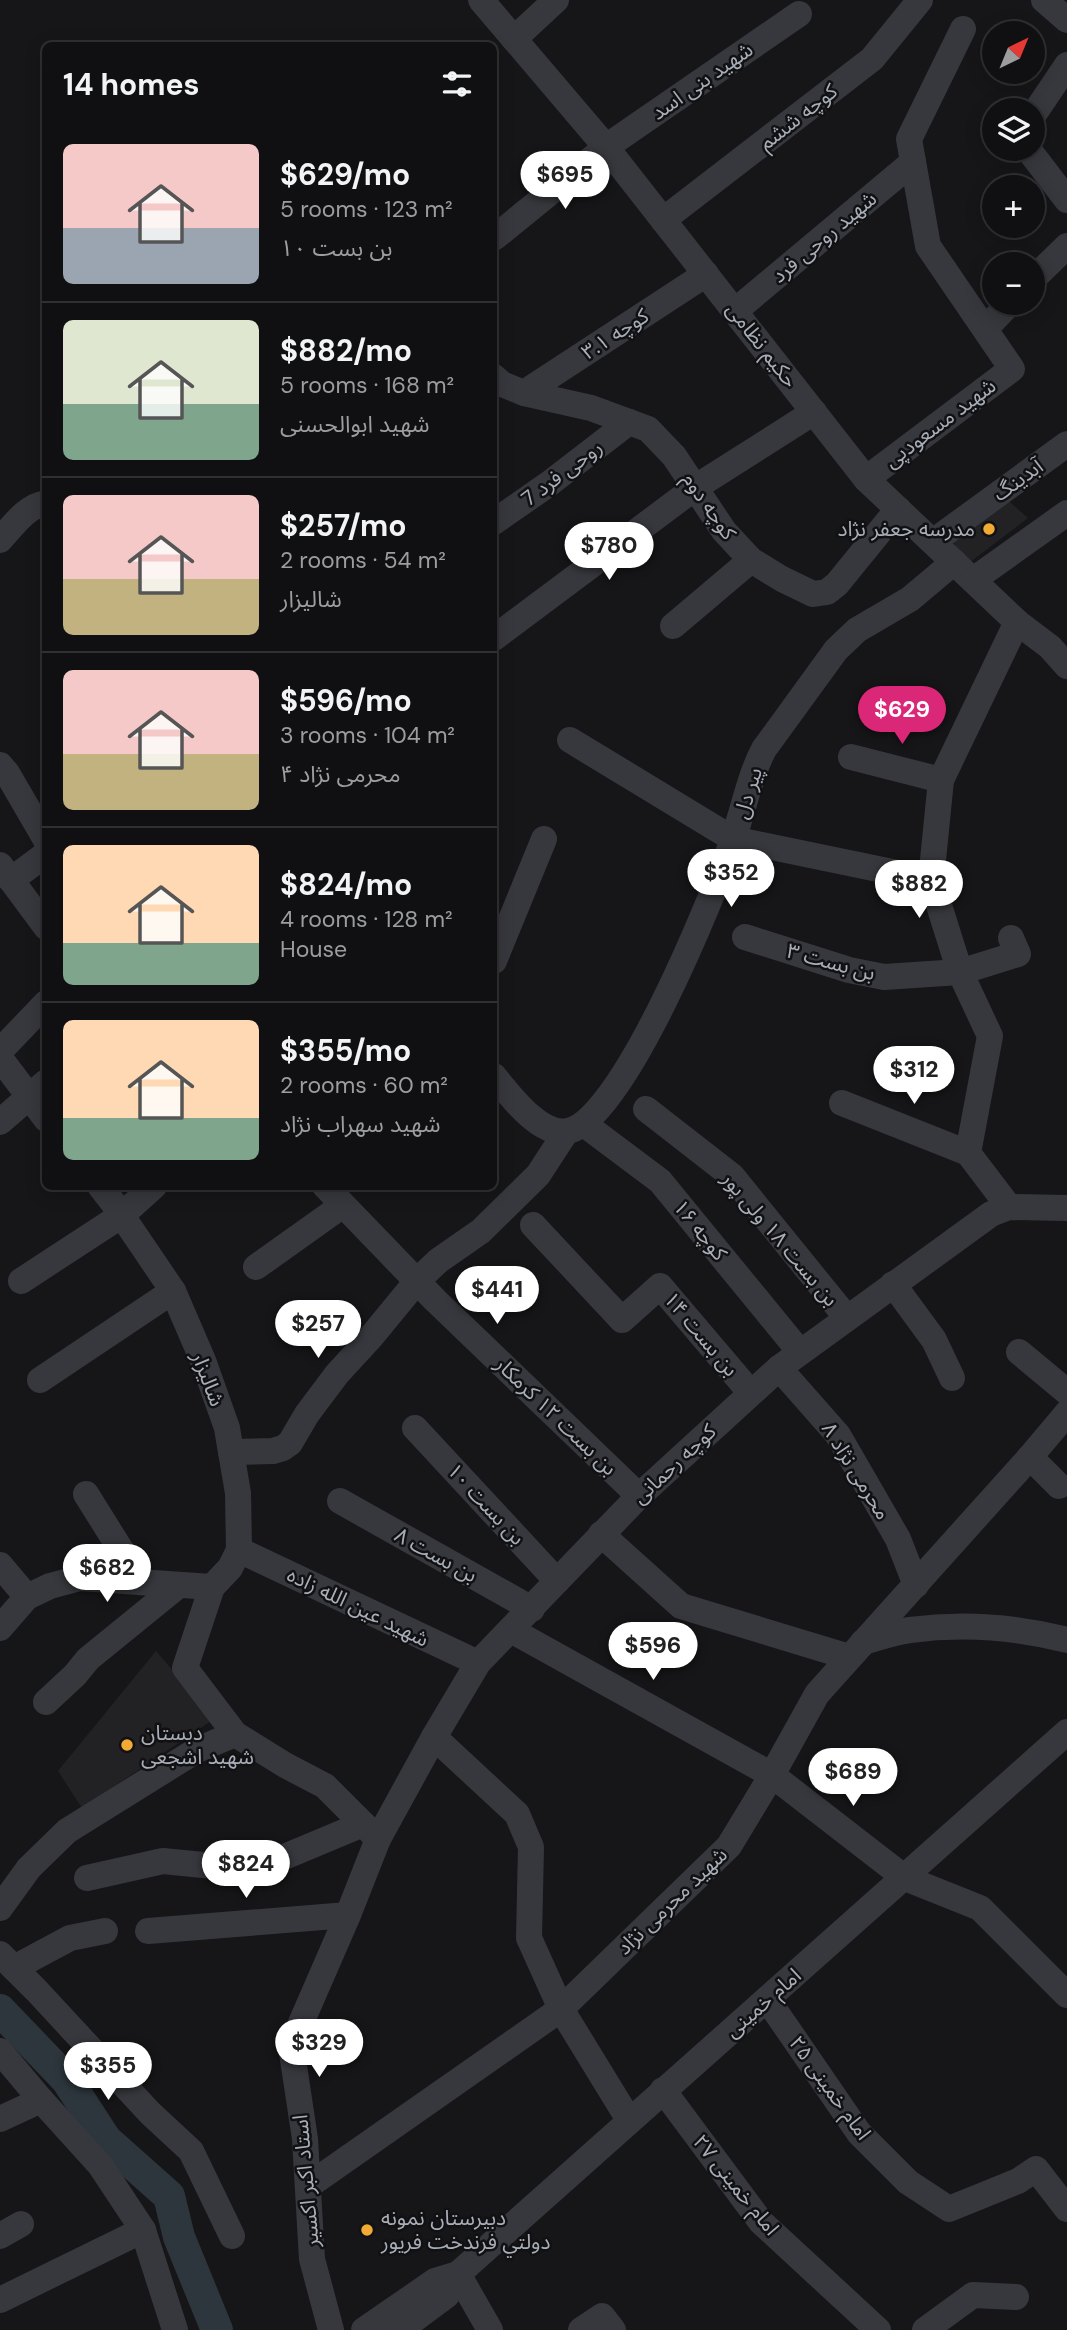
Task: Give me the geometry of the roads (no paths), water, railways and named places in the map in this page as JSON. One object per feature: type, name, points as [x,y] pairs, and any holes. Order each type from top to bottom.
[{"type":"street","name":"حکیم نظامی","points":[[481,0],[606,147],[866,479],[1017,622],[1061,649]]},
{"type":"street","points":[[514,39],[556,0]]},
{"type":"street","name":"کوچه ششم","points":[[663,220],[872,59],[920,0]]},
{"type":"street","points":[[1044,0],[1067,20]]},
{"type":"street","name":"شهید بنی اسد","points":[[497,236],[606,147],[799,14]]},
{"type":"street","name":"شهید مسعودپی","points":[[866,479],[1012,369],[928,246],[909,139],[963,29]]},
{"type":"street","points":[[1045,98],[1067,65]]},
{"type":"street","points":[[1038,161],[1065,194]]},
{"type":"street","name":"شهید روحی فرد","points":[[735,311],[913,162]]},
{"type":"street","points":[[1045,268],[1067,246]]},
{"type":"street","name":"کوچه ۳.۱","points":[[503,387],[706,274]]},
{"type":"street","points":[[985,329],[998,315]]},
{"type":"street","name":"کوچه دوم","points":[[503,387],[591,408],[648,429],[674,456],[724,531],[751,560],[813,594],[827,592],[837,584],[898,509]]},
{"type":"street","points":[[497,636],[696,488],[814,412]]},
{"type":"street","name":"روحی فرد 7","points":[[497,520],[629,422]]},
{"type":"street","name":"آبدینگ","points":[[934,541],[1067,444]]},
{"type":"street","points":[[0,540],[26,512],[42,503]]},
{"type":"street","points":[[973,580],[1067,513]]},
{"type":"street","points":[[673,626],[751,560]]},
{"type":"street","name":"پیر دل","points":[[231,1452],[273,1451],[290,1443],[307,1414],[337,1374],[417,1281],[438,1261],[481,1231],[538,1175],[575,1128],[613,1091],[655,1021],[690,948],[733,839],[755,765],[764,748],[836,650],[857,630],[910,599],[954,562]]},
{"type":"street","points":[[968,1153],[990,1036],[960,972],[931,880],[941,780],[1017,622]]},
{"type":"street","points":[[570,740],[733,839],[931,880]]},
{"type":"street","points":[[851,757],[941,780]]},
{"type":"street","points":[[0,765],[42,833]]},
{"type":"street","points":[[497,954],[544,839]]},
{"type":"street","points":[[42,856],[6,873],[42,922]]},
{"type":"street","name":"بن بست ۳","points":[[745,937],[849,970],[884,977],[960,972],[1018,954],[1012,938]]},
{"type":"street","points":[[0,1052],[42,1007]]},
{"type":"street","points":[[0,1058],[37,1090],[0,1122]]},
{"type":"street","points":[[497,1079],[540,1125],[575,1128]]},
{"type":"street","points":[[842,1103],[968,1153],[1009,1207]]},
{"type":"street","name":"بن بست ۱۸ ولی پور","points":[[646,1109],[732,1176],[847,1318]]},
{"type":"street","name":"کوچه ۱۶","points":[[575,1128],[660,1181],[790,1360]]},
{"type":"street","name":"شالیزار","points":[[103,1190],[173,1291],[204,1363],[227,1427],[238,1493],[239,1550]]},
{"type":"street","points":[[21,1281],[122,1215],[150,1190]]},
{"type":"street","points":[[256,1267],[334,1196]]},
{"type":"street","name":"بن بست ۱۲ کرمکار","points":[[334,1196],[417,1281],[639,1496]]},
{"type":"street","name":"کوچه رحمانی","points":[[371,1831],[434,1737],[478,1664],[639,1496],[750,1392],[991,1214],[1009,1207],[1067,1208]]},
{"type":"street","name":"بن بست ۱۴","points":[[533,1225],[622,1320],[660,1286],[750,1392]]},
{"type":"street","points":[[893,1284],[934,1340],[952,1378]]},
{"type":"street","points":[[40,1380],[173,1291]]},
{"type":"street","points":[[1019,1352],[1067,1392]]},
{"type":"street","name":"محرمی نژاد ۸","points":[[790,1360],[838,1435],[898,1539],[916,1585]]},
{"type":"street","name":"شهید محرمی نژاد","points":[[308,2186],[561,2009],[729,1846],[817,1694],[1067,1413]]},
{"type":"street","name":"بن بست ۱۰","points":[[415,1428],[556,1581]]},
{"type":"street","points":[[1030,1457],[1059,1486]]},
{"type":"street","points":[[86,1494],[141,1582]]},
{"type":"street","name":"بن بست ۸","points":[[340,1501],[531,1609]]},
{"type":"street","points":[[601,1534],[681,1606],[856,1649],[908,1630],[963,1626],[1014,1629],[1067,1640]]},
{"type":"street","points":[[87,1878],[163,1861],[253,1870],[371,1831],[325,1786],[235,1734],[185,1668],[212,1587],[230,1568],[239,1550]]},
{"type":"street","name":"شهید عین الله زاده","points":[[239,1550],[478,1664]]},
{"type":"street","points":[[0,1565],[27,1597]]},
{"type":"street","points":[[0,1628],[27,1597],[50,1586],[80,1578],[212,1587]]},
{"type":"street","points":[[46,1702],[88,1659],[179,1585]]},
{"type":"street","points":[[511,1630],[772,1775],[905,1878],[980,1908],[1065,1989]]},
{"type":"street","name":"امام خمینی","points":[[400,2330],[447,2295],[458,2274],[1067,1732]]},
{"type":"street","points":[[0,1908],[29,1868],[67,1831],[197,1750],[235,1734]]},
{"type":"street","points":[[434,1737],[517,1814],[531,1847],[529,1938],[561,2009],[629,2120]]},
{"type":"street","name":"استاد اکبر اکسیر","points":[[331,2330],[312,2259],[304,2139],[291,2046],[348,1915],[371,1831]]},
{"type":"street","points":[[148,1931],[348,1915]]},
{"type":"street","points":[[105,1931],[70,1938],[7,1961],[150,2113],[191,2151],[232,2236]]},
{"type":"street","name":"امام خمینی ۲۵","points":[[767,1999],[859,2133],[908,2182],[949,2209],[1018,2181],[1036,2169],[1067,2209]]},
{"type":"street","points":[[0,2052],[100,2165],[143,2230],[175,2330]]},
{"type":"street","name":"امام خمینی ۲۷","points":[[663,2090],[761,2222],[878,2330]]},
{"type":"street","points":[[0,2119],[41,2100]]},
{"type":"street","points":[[0,2300],[143,2230]]},
{"type":"street","points":[[458,2274],[490,2330]]},
{"type":"street","name":"امام خمینی","points":[[364,2330],[435,2281],[458,2274]]},
{"type":"street","points":[[925,2330],[973,2295],[1016,2297]]},
{"type":"street","points":[[581,2330],[603,2316],[613,2330]]},
{"type":"waterway","points":[[0,2010],[67,2080],[106,2140],[169,2196],[179,2237],[217,2330]]},
{"type":"place","name":"مدرسه جعفر نژاد","points":[[989,529]]},
{"type":"place","name":"دبستان شهید اشجعی","points":[[127,1745]]},
{"type":"place","name":"دبیرستان نمونه دولتي فرندخت فريور","points":[[367,2230]]}]
